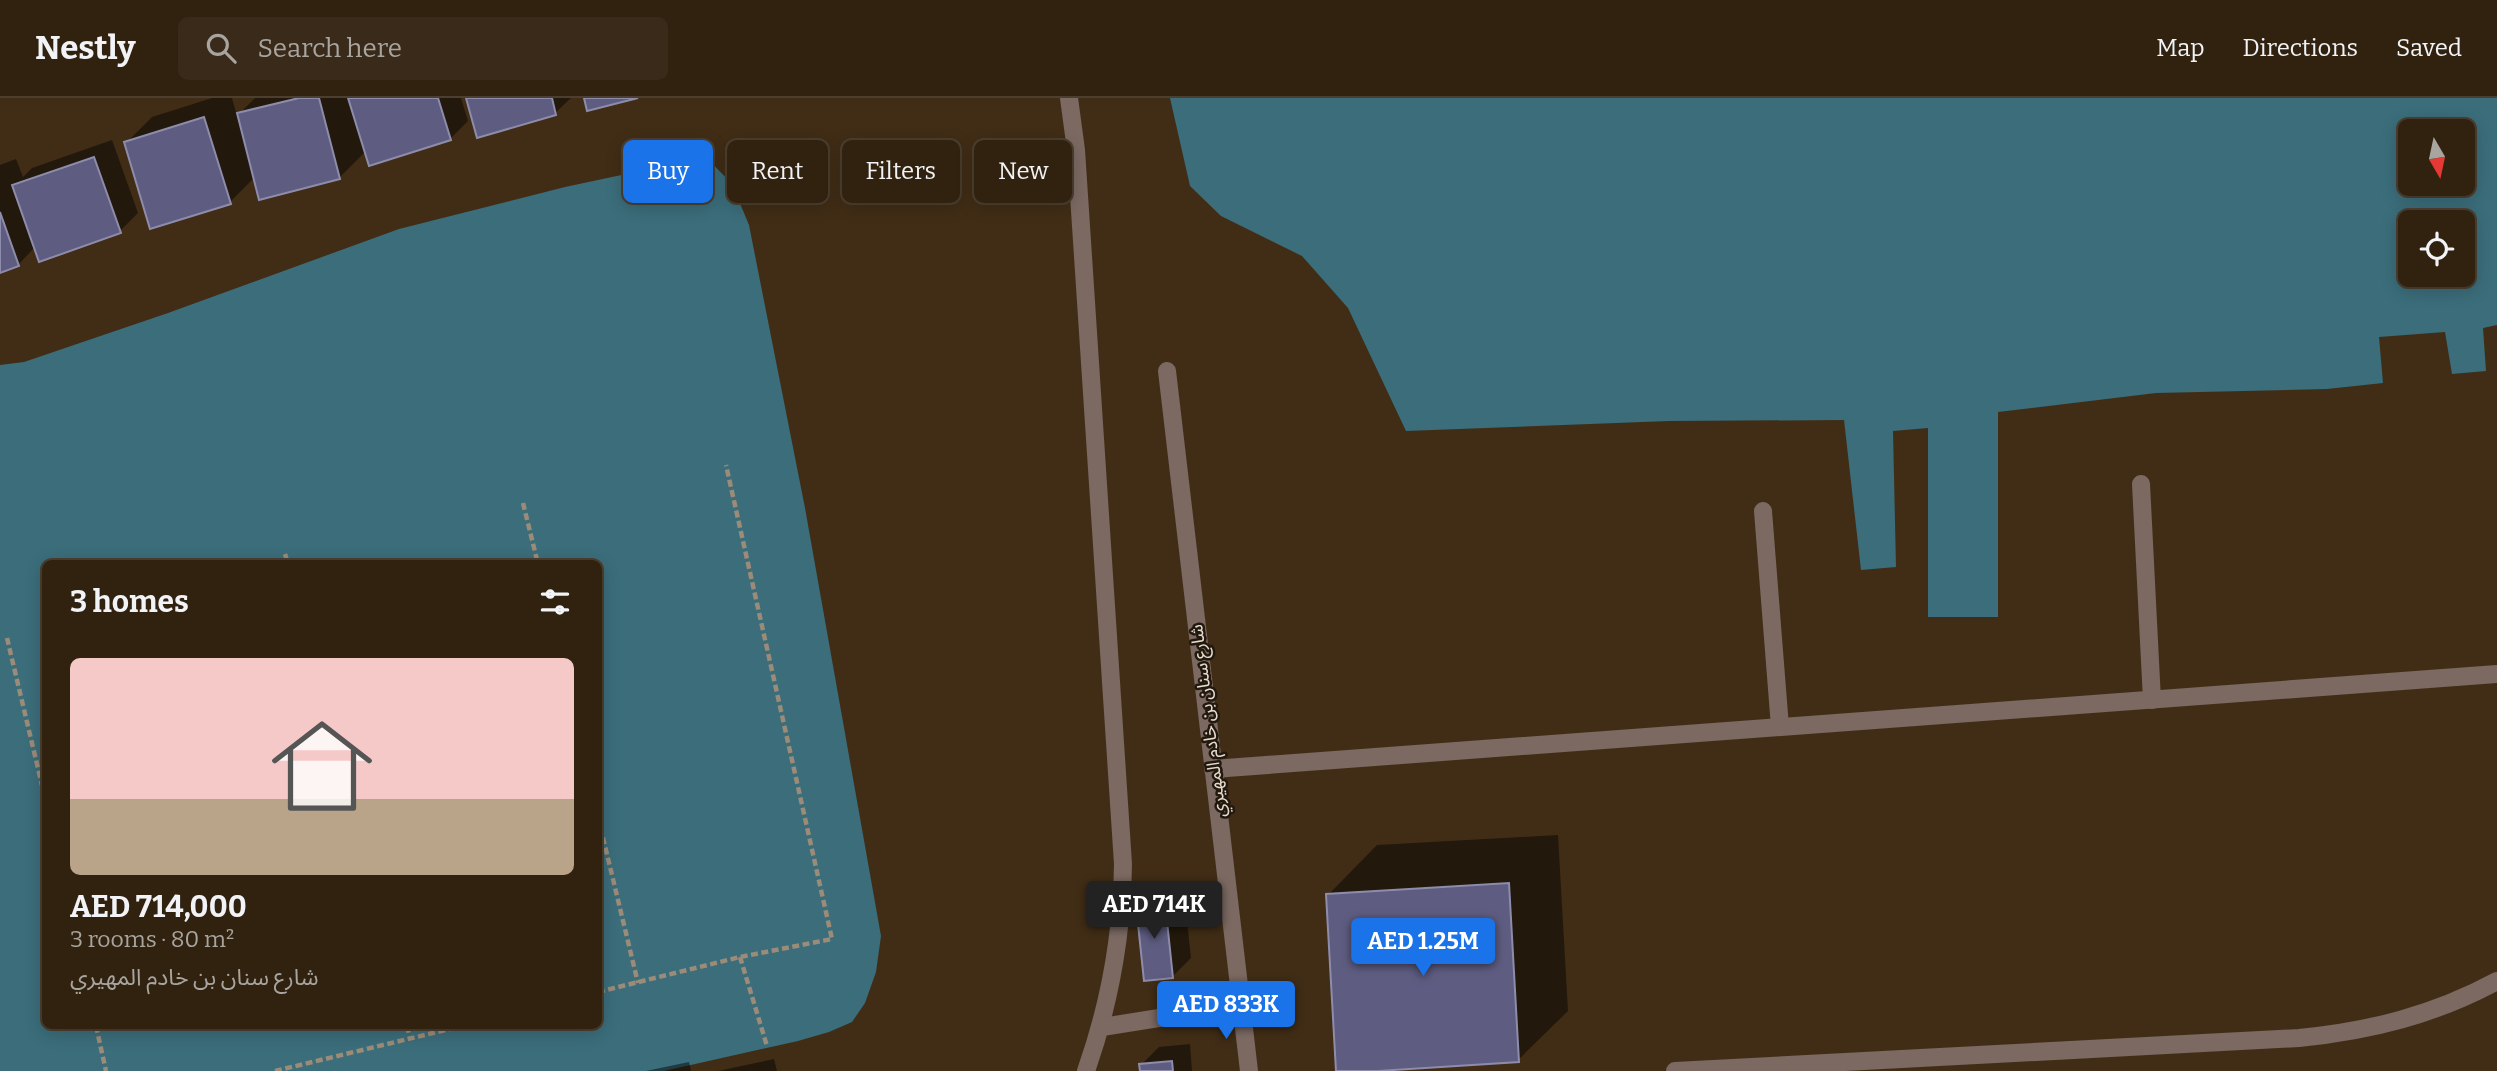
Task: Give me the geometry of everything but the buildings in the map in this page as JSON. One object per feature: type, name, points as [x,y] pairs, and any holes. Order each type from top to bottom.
[{"type":"street","points":[[1069,98],[1076,150],[1123,864],[1118,947],[1102,1027],[1086,1071]]},
{"type":"street","name":"شارع سنان بن خادم المهيري","points":[[1167,371],[1249,1071]]},
{"type":"street","points":[[2141,484],[2152,699]]},
{"type":"street","points":[[1763,511],[1780,727]]},
{"type":"street","points":[[1213,769],[2497,674]]},
{"type":"street","points":[[1675,1071],[2344,1034],[2432,1012],[2497,981]]},
{"type":"street","points":[[1102,1027],[1241,1005]]},
{"type":"path","points":[[602,991],[740,957],[832,939],[726,465]]},
{"type":"path","points":[[523,503],[537,560]]},
{"type":"path","points":[[285,554],[287,560]]},
{"type":"path","points":[[7,638],[42,785]]},
{"type":"path","points":[[602,834],[638,983]]},
{"type":"path","points":[[740,957],[767,1046]]},
{"type":"path","points":[[97,1029],[106,1071]]},
{"type":"path","points":[[408,1029],[410,1038]]},
{"type":"path","points":[[275,1071],[449,1029]]},
{"type":"water","points":[[1170,98],[2497,98],[2497,325],[2483,328],[2486,371],[2452,374],[2445,332],[2379,337],[2383,383],[2327,389],[2156,393],[1998,412],[1998,617],[1928,617],[1928,428],[1893,431],[1896,567],[1861,570],[1844,420],[1669,421],[1406,431],[1348,308],[1302,256],[1221,216],[1190,186]]},
{"type":"water","points":[[713,164],[727,179],[727,203],[740,203],[749,225],[805,508],[881,936],[876,972],[865,1003],[852,1022],[798,1041],[664,1071],[0,1071],[0,365],[24,362],[399,229],[623,175],[623,203],[713,203]]}]
